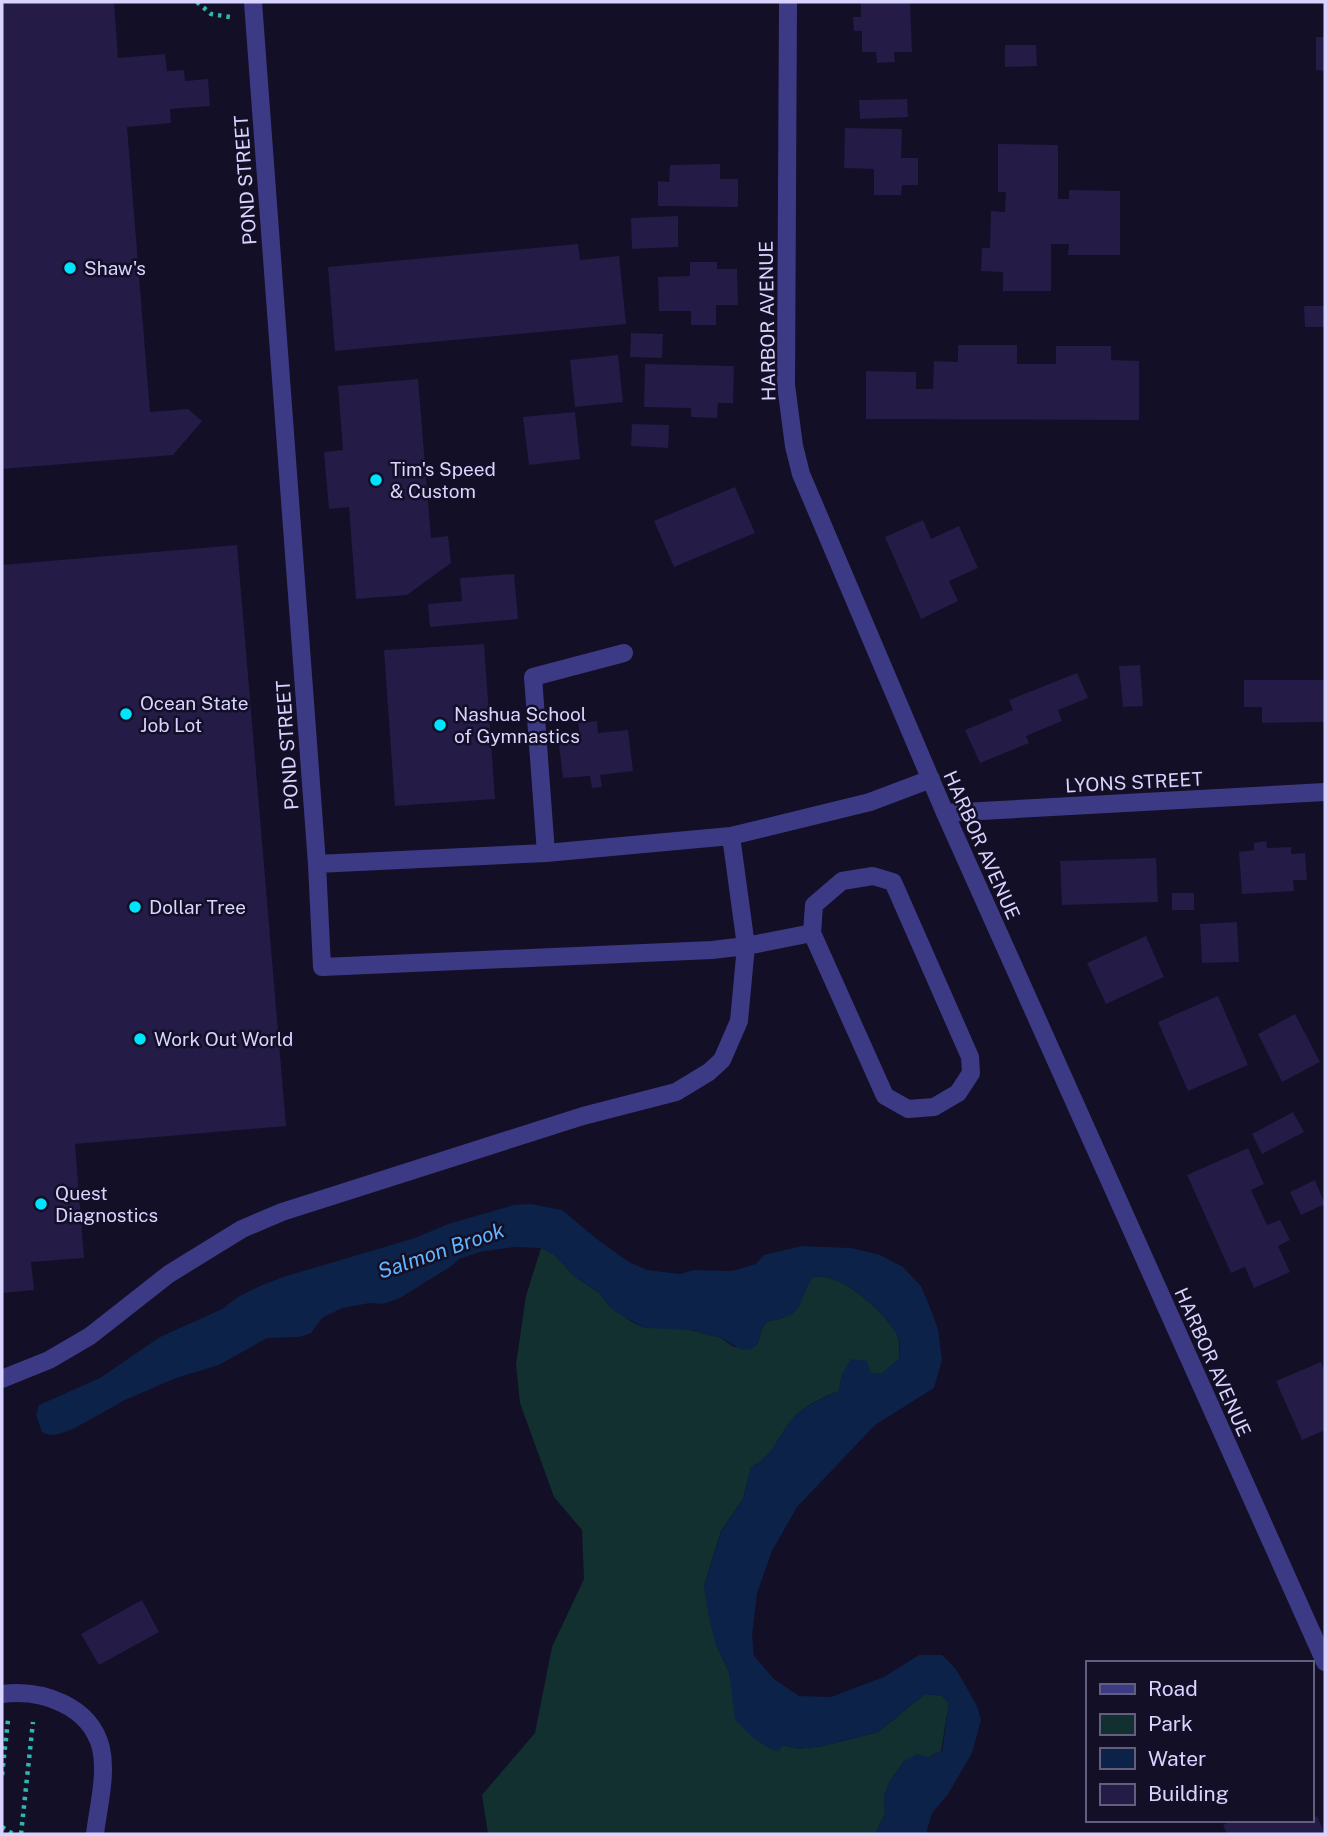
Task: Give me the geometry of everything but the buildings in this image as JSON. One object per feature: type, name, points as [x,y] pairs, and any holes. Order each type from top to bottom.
[{"type":"street","name":"POND STREET","points":[[253,2],[317,864],[322,967],[746,946]]},
{"type":"street","name":"HARBOR AVENUE","points":[[788,2],[786,385],[794,446],[801,474],[930,779],[1325,1662]]},
{"type":"street","points":[[547,853],[533,677],[624,653]]},
{"type":"street","points":[[317,864],[547,853],[731,836],[870,802],[930,779]]},
{"type":"street","name":"LYONS STREET","points":[[945,813],[1325,792]]},
{"type":"street","points":[[2,1379],[49,1360],[90,1336],[169,1274],[242,1229],[282,1212],[583,1116],[663,1096],[689,1085],[709,1072],[722,1060],[739,1020],[746,946],[731,836]]},
{"type":"street","points":[[873,876],[893,882],[970,1056],[971,1073],[958,1093],[934,1107],[908,1109],[885,1096],[812,933],[814,905],[842,881],[873,876]]},
{"type":"street","points":[[746,946],[812,933]]},
{"type":"street","points":[[2,1694],[42,1694],[64,1703],[94,1730],[101,1749],[103,1769],[95,1834]]},
{"type":"path","points":[[2,1775],[9,1716]]},
{"type":"path","points":[[21,1834],[33,1718]]},
{"type":"path","points":[[2,1827],[13,1834]]},
{"type":"green space","points":[[541,1248],[555,1255],[574,1276],[601,1294],[608,1305],[645,1328],[683,1328],[719,1337],[734,1347],[757,1345],[763,1326],[768,1321],[792,1312],[812,1278],[822,1277],[848,1286],[861,1295],[884,1317],[898,1337],[899,1359],[883,1373],[842,1374],[839,1391],[800,1412],[766,1456],[751,1467],[743,1499],[721,1531],[704,1586],[716,1645],[729,1672],[732,1689],[784,1745],[798,1749],[823,1746],[878,1732],[925,1694],[942,1696],[949,1703],[941,1751],[929,1757],[905,1760],[890,1781],[884,1796],[885,1814],[875,1834],[488,1834],[482,1795],[535,1733],[552,1647],[584,1579],[582,1530],[554,1497],[520,1403],[516,1364],[526,1296]]},
{"type":"water","name":"Salmon Brook","points":[[531,1204],[562,1210],[629,1262],[647,1270],[680,1274],[694,1270],[732,1271],[756,1264],[764,1255],[802,1246],[851,1248],[880,1255],[903,1267],[921,1286],[938,1329],[942,1360],[934,1388],[875,1425],[797,1507],[772,1551],[757,1593],[752,1635],[754,1656],[774,1679],[799,1696],[831,1697],[884,1677],[919,1655],[942,1655],[956,1669],[977,1706],[981,1720],[972,1753],[948,1794],[932,1813],[926,1834],[875,1834],[885,1814],[884,1796],[890,1781],[905,1760],[917,1754],[929,1757],[942,1751],[949,1703],[942,1696],[925,1694],[878,1732],[823,1746],[798,1749],[784,1745],[778,1751],[770,1749],[752,1737],[735,1719],[729,1672],[716,1645],[709,1619],[704,1586],[721,1532],[743,1499],[751,1467],[766,1456],[795,1416],[839,1391],[842,1374],[851,1359],[867,1361],[871,1373],[882,1373],[899,1359],[899,1339],[884,1317],[861,1295],[835,1280],[812,1278],[795,1313],[768,1321],[763,1326],[757,1345],[742,1350],[719,1337],[694,1330],[645,1328],[619,1314],[608,1305],[601,1294],[574,1276],[555,1255],[541,1248],[514,1247],[480,1252],[459,1259],[400,1298],[383,1304],[370,1303],[342,1308],[322,1318],[311,1333],[299,1337],[267,1338],[219,1365],[176,1378],[125,1400],[75,1428],[59,1434],[49,1435],[42,1432],[36,1415],[39,1405],[100,1378],[160,1337],[222,1309],[260,1286],[415,1238],[448,1224],[514,1205]]},
{"type":"place","name":"Shaw's","points":[[70,268]]},
{"type":"place","name":"Tim's Speed & Custom","points":[[376,480]]},
{"type":"place","name":"Ocean State Job Lot","points":[[126,714]]},
{"type":"place","name":"Nashua School of Gymnastics","points":[[440,725]]},
{"type":"place","name":"Dollar Tree","points":[[135,907]]},
{"type":"place","name":"Work Out World","points":[[140,1039]]},
{"type":"place","name":"Quest Diagnostics","points":[[41,1204]]}]
